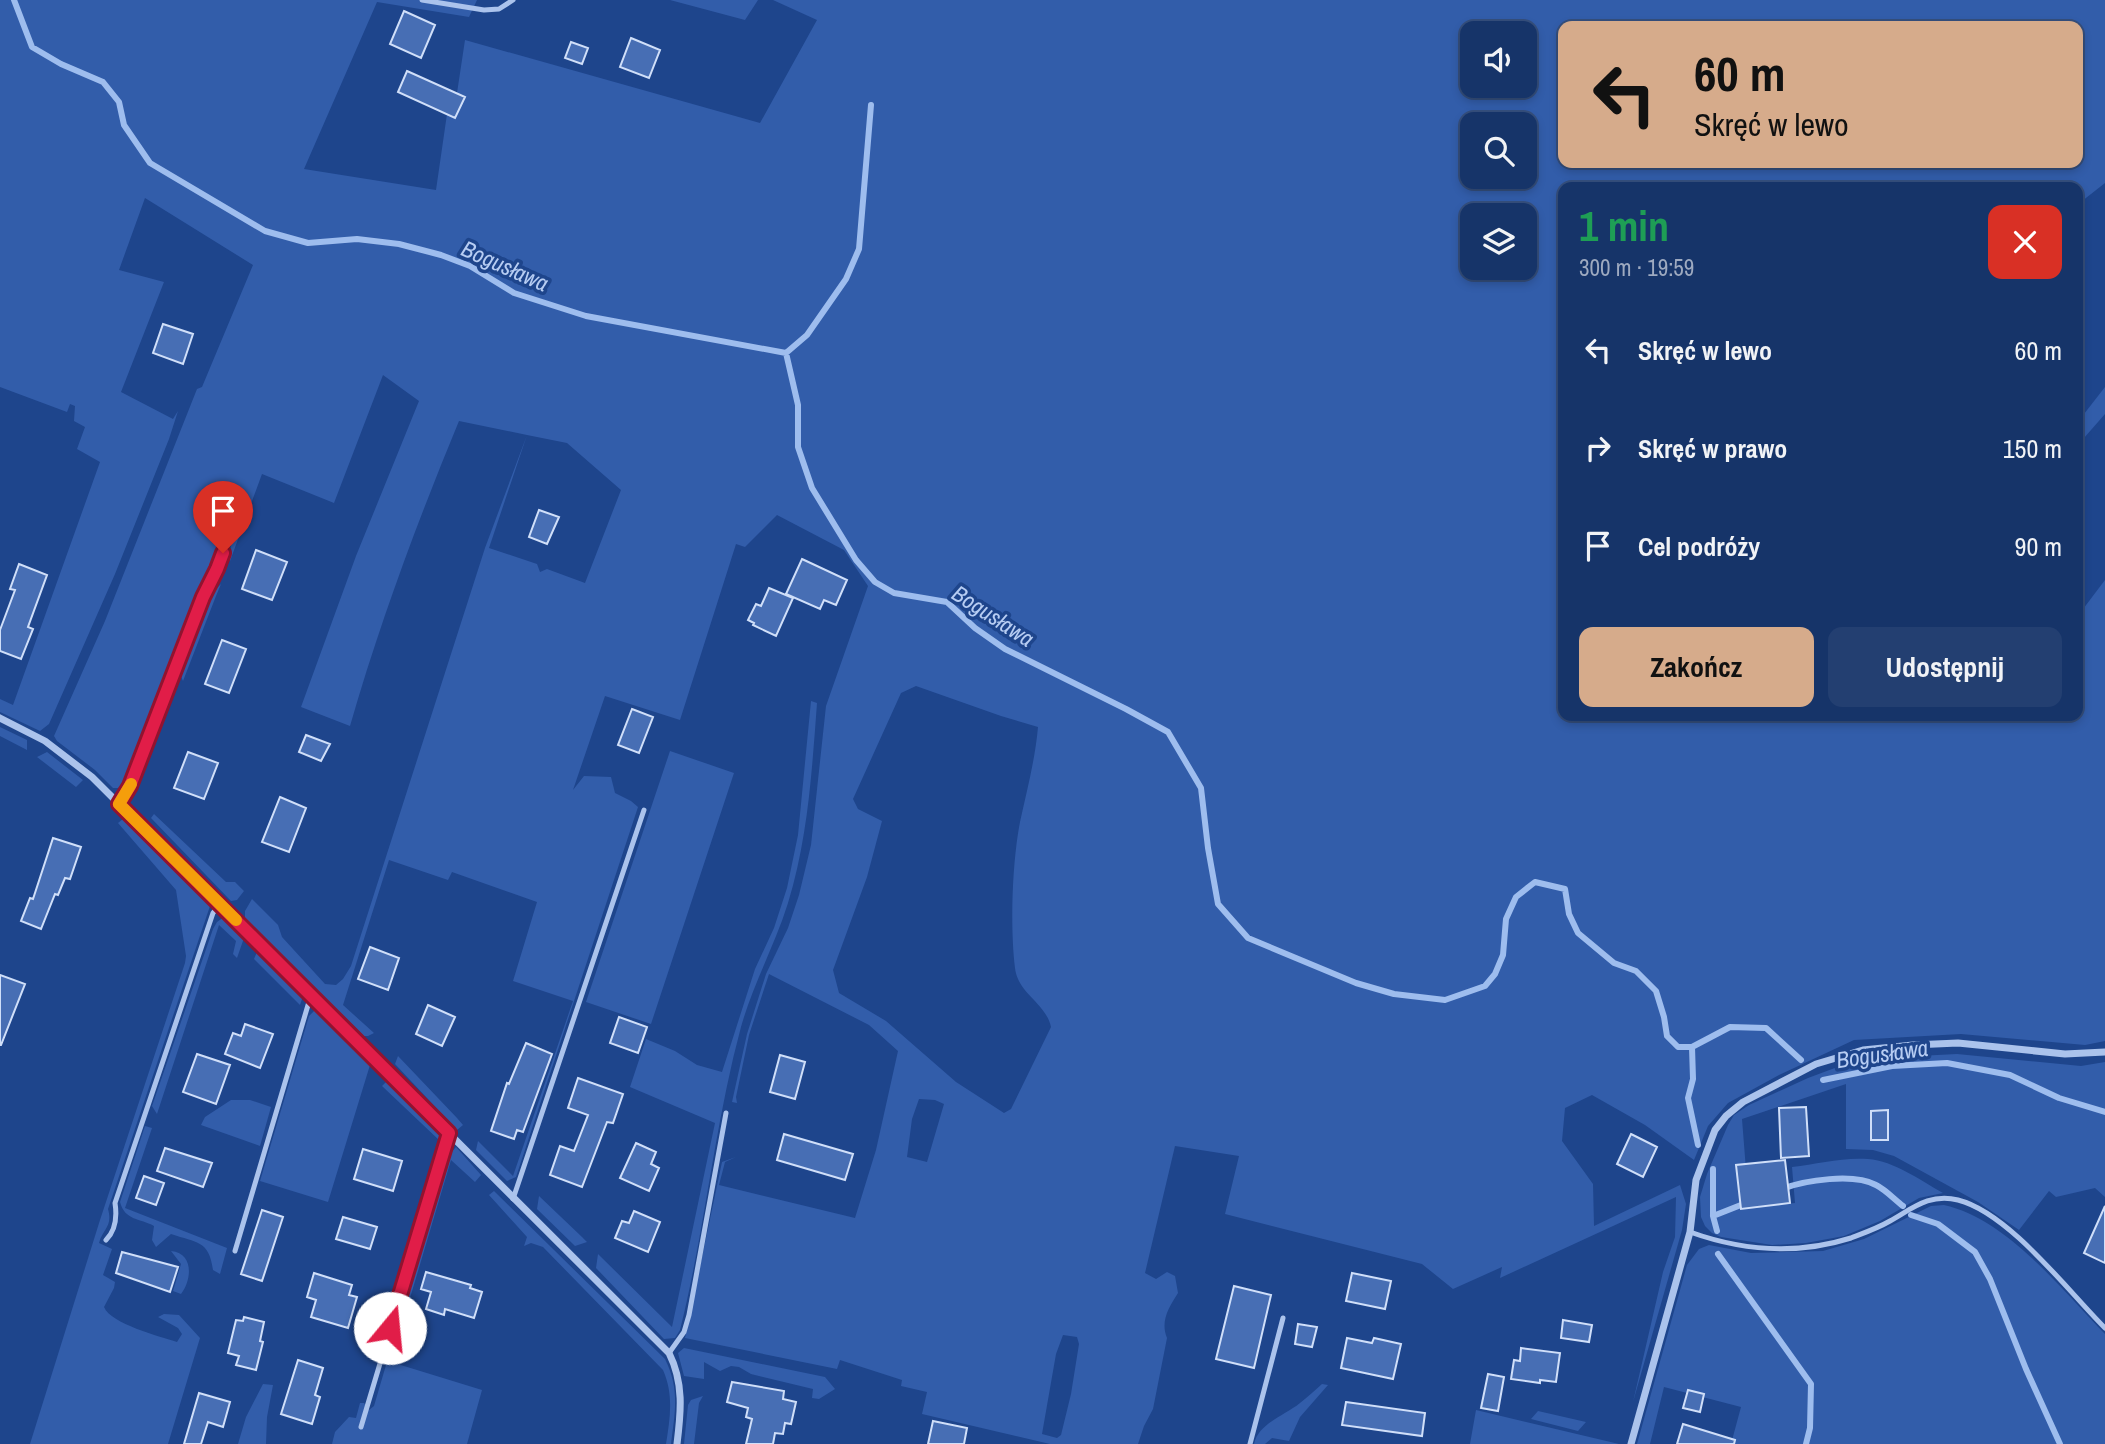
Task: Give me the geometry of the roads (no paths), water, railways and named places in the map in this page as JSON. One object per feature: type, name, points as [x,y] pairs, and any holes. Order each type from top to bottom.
[{"type":"street","points":[[0,718],[45,741],[92,777],[669,1353],[677,1368],[681,1386],[677,1444]]},
{"type":"street","points":[[1631,1444],[1690,1232],[1696,1180],[1715,1130],[1726,1116],[1743,1102],[1816,1064],[1863,1050],[1958,1044],[2066,1054],[2105,1052]]},
{"type":"lane","points":[[422,0],[484,10],[499,9],[513,0]]},
{"type":"lane","points":[[119,804],[130,786],[228,537]]},
{"type":"lane","points":[[513,1199],[644,810]]},
{"type":"lane","points":[[106,1240],[111,1235],[117,1216],[115,1203],[213,913],[220,904]]},
{"type":"lane","points":[[235,1251],[311,995]]},
{"type":"lane","points":[[669,1353],[684,1332],[689,1315],[726,1113]]},
{"type":"lane","points":[[361,1427],[449,1133]]},
{"type":"lane","points":[[1690,1232],[1751,1249],[1818,1247],[1888,1223],[1921,1202],[1939,1198],[1958,1200],[1977,1208],[2026,1245],[2105,1328]]},
{"type":"lane","points":[[1250,1444],[1283,1318]]},
{"type":"waterway","name":"Bogusława","points":[[14,0],[32,47],[61,64],[103,82],[119,102],[124,125],[150,163],[265,231],[308,243],[357,239],[399,244],[470,266],[514,293],[586,316],[786,353],[798,405],[798,447],[812,488],[856,560],[875,582],[894,593],[947,602],[975,628],[1005,649],[1168,732],[1201,788],[1218,904],[1248,938],[1356,983],[1394,994],[1445,1000],[1485,986],[1495,974],[1503,955],[1506,919],[1516,897],[1535,882],[1565,889],[1569,914],[1578,933],[1614,963],[1636,971],[1656,991],[1667,1036],[1678,1047],[1692,1047],[1730,1027],[1766,1028],[1801,1060]]},
{"type":"waterway","points":[[786,353],[807,335],[846,279],[859,249],[871,105]]},
{"type":"waterway","points":[[1692,1047],[1693,1079],[1688,1098],[1698,1145]]},
{"type":"waterway","name":"Bogusława","points":[[1823,1080],[1892,1066],[1947,1063],[2010,1075],[2059,1098],[2105,1112]]},
{"type":"waterway","points":[[1713,1169],[1713,1216],[1717,1231]]},
{"type":"waterway","points":[[1782,1189],[1816,1181],[1855,1179],[1876,1185],[1903,1206]]},
{"type":"waterway","points":[[1713,1216],[1746,1203]]},
{"type":"waterway","points":[[1911,1215],[1938,1224],[1975,1252],[1990,1279],[2060,1444]]},
{"type":"waterway","points":[[1718,1254],[1811,1384],[1810,1428],[1806,1444]]}]
